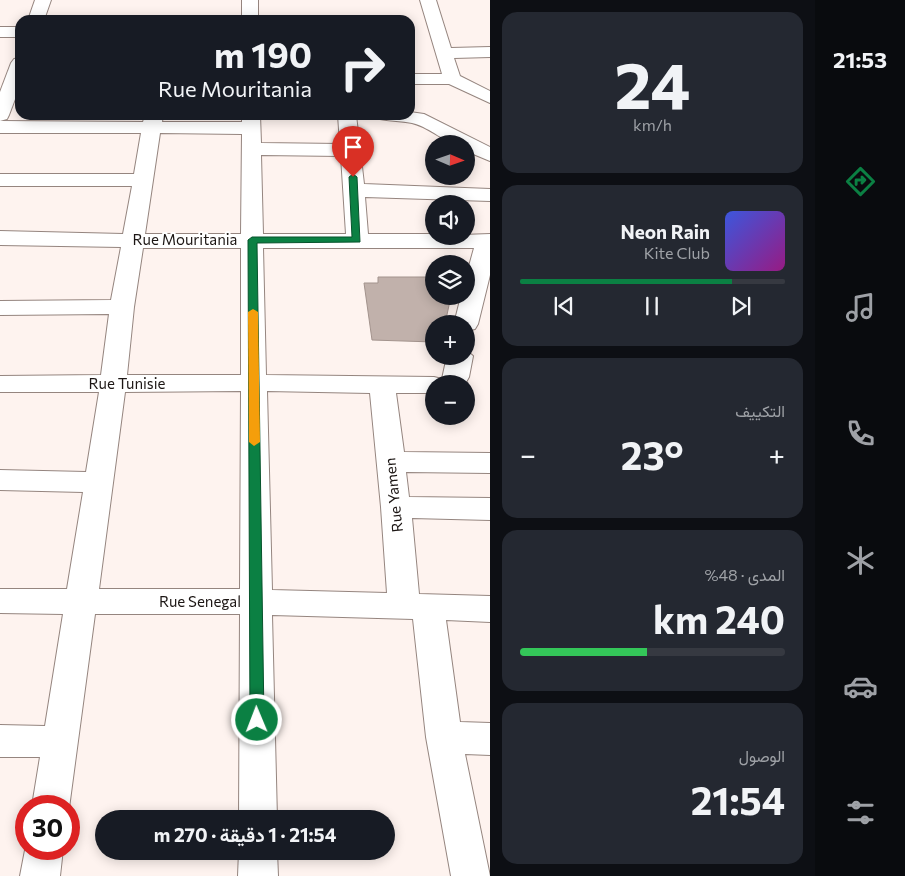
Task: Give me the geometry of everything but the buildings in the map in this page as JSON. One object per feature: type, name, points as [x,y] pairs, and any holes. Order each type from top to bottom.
[{"type":"street","points":[[38,15],[43,0]]},
{"type":"street","points":[[250,0],[250,15]]},
{"type":"street","points":[[428,0],[452,78]]},
{"type":"street","points":[[0,32],[15,32]]},
{"type":"street","points":[[443,53],[490,52]]},
{"type":"street","points":[[0,65],[15,69]]},
{"type":"street","points":[[415,79],[452,78],[490,98]]},
{"type":"street","points":[[0,115],[15,79]]},
{"type":"street","points":[[415,118],[438,135]]},
{"type":"street","points":[[348,120],[354,190],[356,240]]},
{"type":"street","points":[[0,127],[153,121],[251,131],[351,150]]},
{"type":"street","points":[[53,795],[113,384],[122,307],[153,121]]},
{"type":"street","points":[[251,131],[258,810]]},
{"type":"street","points":[[475,149],[490,155]]},
{"type":"street","points":[[0,180],[143,180]]},
{"type":"street","points":[[354,190],[449,185],[490,195]]},
{"type":"street","name":"Rue Mouritania","points":[[0,238],[134,241],[488,241]]},
{"type":"street","points":[[475,315],[488,241]]},
{"type":"street","points":[[0,308],[122,307]]},
{"type":"street","name":"Rue Tunisie","points":[[0,384],[254,383],[425,386]]},
{"type":"street","name":"Rue Yamen","points":[[382,384],[396,508],[471,876]]},
{"type":"street","points":[[391,462],[490,463]]},
{"type":"street","points":[[0,480],[99,482]]},
{"type":"street","points":[[396,508],[490,509]]},
{"type":"street","name":"Rue Senegal","points":[[0,601],[256,602],[490,609]]},
{"type":"street","points":[[444,738],[490,739]]},
{"type":"street","points":[[0,741],[60,742]]},
{"type":"street","points":[[40,876],[42,860]]},
{"type":"street","points":[[258,860],[258,876]]},
{"type":"slow traffic","points":[[253,312],[254,442]]},
{"type":"route","points":[[257,720],[252,240],[356,240],[353,177]]}]
